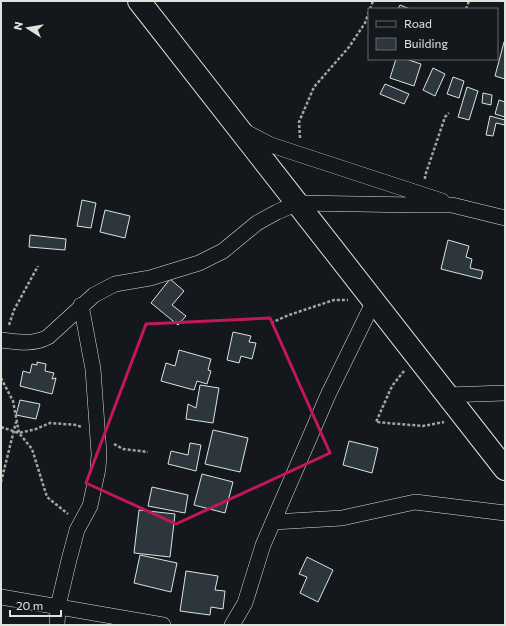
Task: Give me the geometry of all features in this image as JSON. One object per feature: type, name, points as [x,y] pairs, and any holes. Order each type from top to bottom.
[{"type":"street","points":[[139,1],[505,469]]},
{"type":"street","points":[[240,129],[271,145],[452,205],[505,218]]},
{"type":"street","points":[[2,342],[32,343],[40,341],[48,337],[81,305],[94,295],[115,284],[150,278],[172,272],[210,258],[223,251],[257,223],[298,203],[416,206],[452,205]]},
{"type":"street","points":[[232,625],[245,602],[273,522],[328,395],[374,301]]},
{"type":"street","points":[[57,625],[58,606],[69,560],[79,526],[90,506],[95,488],[99,454],[93,369],[81,305]]},
{"type":"street","points":[[447,395],[505,393]]},
{"type":"street","points":[[273,522],[342,518],[414,502],[505,513]]},
{"type":"street","points":[[1,597],[163,625]]},
{"type":"street","points":[[243,625],[245,602]]},
{"type":"path","points":[[301,155],[299,122],[314,88],[349,47],[365,23],[368,15]]},
{"type":"path","points":[[426,196],[425,176],[445,117],[448,113]]},
{"type":"path","points":[[2,342],[14,310],[38,266]]},
{"type":"path","points":[[271,324],[289,315],[334,300],[374,301]]},
{"type":"path","points":[[416,354],[392,386],[376,422],[424,426],[465,418]]},
{"type":"path","points":[[1,378],[13,401],[19,432],[32,449],[47,497],[63,509],[79,526]]},
{"type":"path","points":[[1,482],[16,420]]},
{"type":"path","points":[[1,427],[19,432],[36,429],[50,424],[78,425],[123,449],[148,452]]},
{"type":"highlighted area","points":[[270,318],[330,453],[176,524],[86,483],[146,324]]},
{"type":"building","points":[[400,5],[408,8],[398,8]]},
{"type":"building","points":[[505,42],[505,79],[495,76]]},
{"type":"building","points":[[396,60],[409,60],[421,64],[414,86],[390,78]]},
{"type":"building","points":[[433,68],[445,74],[435,96],[423,90]]},
{"type":"building","points":[[453,77],[464,81],[459,98],[447,94]]},
{"type":"building","points":[[385,84],[409,94],[404,104],[380,94]]},
{"type":"building","points":[[467,87],[478,91],[469,120],[458,117]]},
{"type":"building","points":[[483,93],[492,95],[491,105],[482,103]]},
{"type":"building","points":[[499,100],[505,102],[505,117],[495,114]]},
{"type":"building","points":[[490,116],[505,120],[505,125],[496,123],[493,136],[486,135]]},
{"type":"building","points":[[82,200],[96,203],[91,228],[77,226]]},
{"type":"building","points":[[105,210],[130,216],[125,238],[100,232]]},
{"type":"building","points":[[30,235],[66,239],[65,250],[29,247]]},
{"type":"building","points":[[448,240],[469,246],[466,257],[472,259],[470,268],[483,271],[481,279],[441,269]]},
{"type":"building","points":[[170,279],[184,291],[172,305],[186,316],[178,325],[151,303]]},
{"type":"building","points":[[233,332],[251,336],[249,342],[256,343],[252,359],[241,356],[239,363],[227,360]]},
{"type":"building","points":[[179,350],[211,359],[208,370],[211,371],[207,384],[197,381],[194,390],[161,381],[166,363],[175,366]]},
{"type":"building","points":[[37,362],[46,364],[45,371],[54,373],[52,379],[56,378],[52,394],[20,386],[23,371],[30,373],[32,364],[37,365]]},
{"type":"building","points":[[200,385],[219,388],[213,423],[186,419],[188,404],[196,408]]},
{"type":"building","points":[[20,400],[40,404],[36,419],[16,415]]},
{"type":"building","points":[[213,430],[248,438],[240,472],[205,464]]},
{"type":"building","points":[[349,441],[378,448],[372,473],[343,465]]},
{"type":"building","points":[[190,443],[201,445],[196,471],[168,464],[171,451],[188,455]]},
{"type":"building","points":[[202,474],[233,482],[225,513],[194,505]]},
{"type":"building","points":[[152,487],[188,495],[185,513],[148,506]]},
{"type":"building","points":[[139,510],[175,514],[170,557],[134,553]]},
{"type":"building","points":[[140,555],[177,563],[171,592],[134,583]]},
{"type":"building","points":[[307,557],[333,570],[318,602],[300,593],[307,577],[299,574]]},
{"type":"building","points":[[186,571],[218,576],[215,590],[225,591],[223,609],[211,607],[210,615],[180,611]]}]
